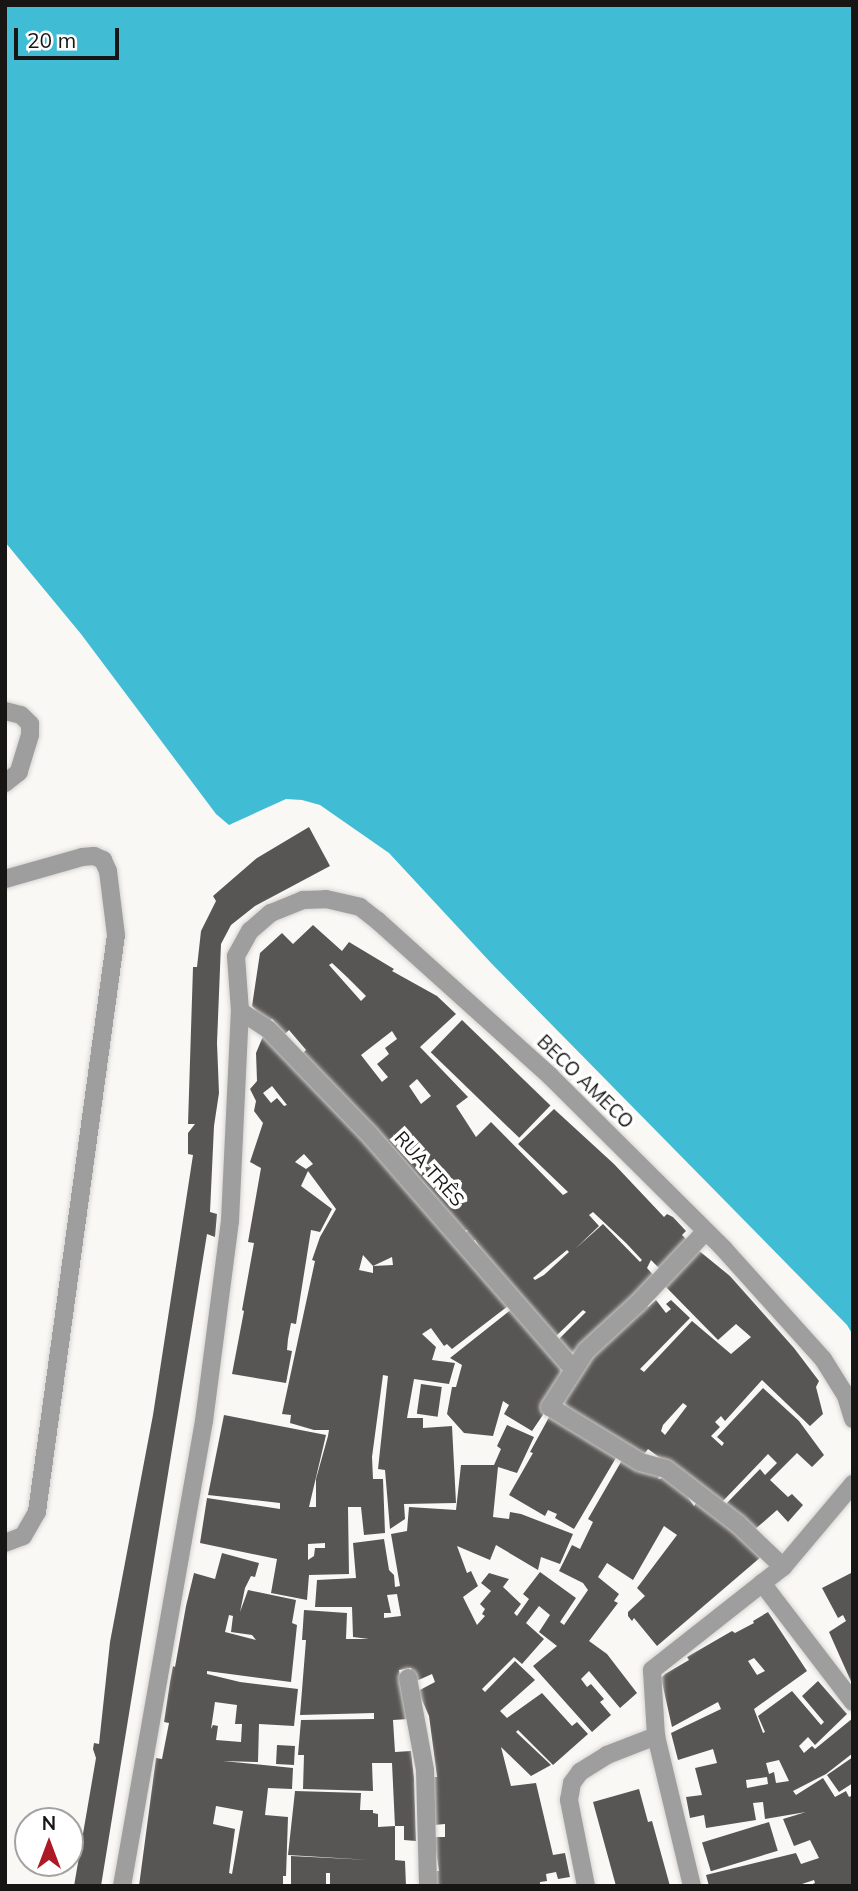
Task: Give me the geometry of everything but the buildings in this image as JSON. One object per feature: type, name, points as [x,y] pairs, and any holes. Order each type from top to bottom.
[{"type":"street","points":[[5,711],[20,715],[30,724],[30,735],[19,772],[5,783]]},
{"type":"street","points":[[5,879],[82,858],[94,856],[103,860],[108,872],[116,934],[37,1513],[23,1536],[5,1543]]},
{"type":"street","name":"BECO AMECO","points":[[240,1010],[236,956],[250,931],[271,913],[303,900],[326,900],[360,907],[550,1076],[803,1332],[840,1386],[853,1419]]},
{"type":"street","points":[[122,1886],[204,1421],[230,1222],[240,1010]]},
{"type":"street","name":"RUA TRÊS","points":[[240,1010],[268,1029],[360,1125],[484,1263],[573,1369]]},
{"type":"street","points":[[705,1232],[638,1303],[601,1334],[573,1369],[550,1407],[640,1462],[666,1469],[738,1524],[783,1567]]},
{"type":"street","points":[[692,1886],[656,1736],[652,1670],[783,1567],[853,1483]]},
{"type":"street","points":[[762,1583],[853,1702]]},
{"type":"street","points":[[408,1678],[425,1770],[428,1886]]},
{"type":"street","points":[[586,1886],[569,1800],[572,1783],[580,1772],[607,1755],[656,1736]]},
{"type":"water","points":[[5,5],[853,5],[853,1335],[847,1325],[492,964],[389,853],[320,805],[302,800],[286,799],[229,825],[216,814],[81,634],[5,542]]}]
